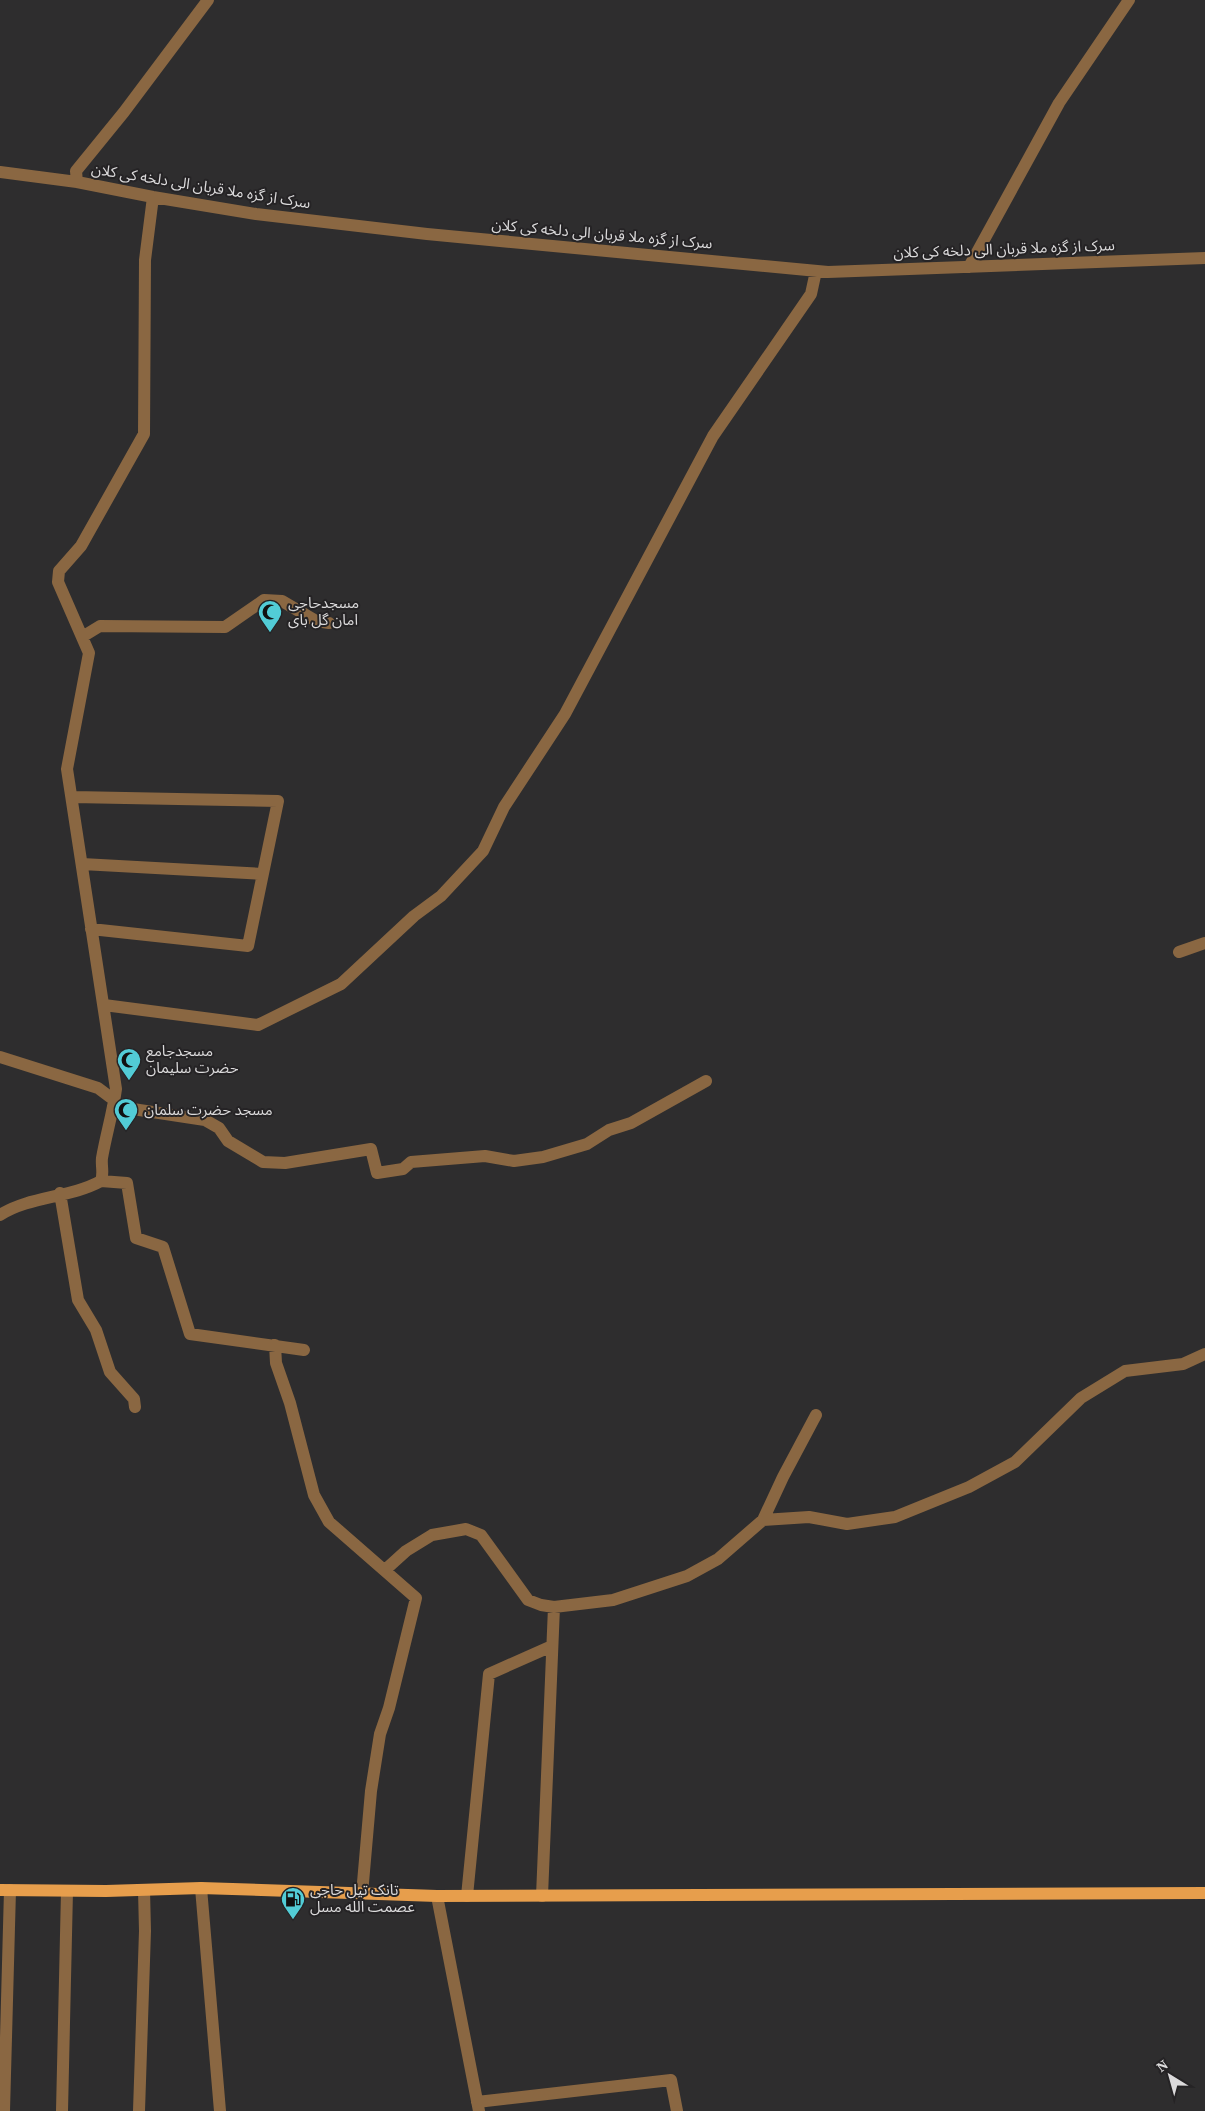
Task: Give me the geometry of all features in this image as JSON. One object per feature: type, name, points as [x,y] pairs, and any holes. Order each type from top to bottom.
[{"type":"main road","points":[[5,1890],[67,1891],[201,1888],[437,1896],[1205,1893]]},
{"type":"street","points":[[76,182],[76,171],[124,112],[208,0]]},
{"type":"street","points":[[969,267],[1059,103],[1129,0]]},
{"type":"street","name":"سرک از گزه ملا قربان الی دلخه کی کلان","points":[[0,172],[76,182],[256,214],[427,234],[816,271],[969,267],[1099,260],[1205,258]]},
{"type":"street","points":[[101,1181],[108,1123],[116,1089],[73,797],[67,769],[89,653],[58,582],[59,571],[81,546],[144,434],[145,260],[153,197]]},
{"type":"street","points":[[104,1005],[258,1025],[341,984],[414,916],[442,896],[483,851],[504,807],[565,714],[713,436],[811,294],[816,271]]},
{"type":"street","points":[[82,637],[100,626],[225,627],[264,600],[282,601],[316,621],[329,623]]},
{"type":"street","points":[[73,797],[278,801],[248,946],[91,929]]},
{"type":"street","points":[[82,864],[263,874]]},
{"type":"street","points":[[1180,952],[1205,943]]},
{"type":"street","points":[[0,1057],[98,1088],[114,1103],[205,1120],[219,1128],[228,1141],[263,1162],[284,1163],[371,1149],[377,1173],[404,1169],[411,1162],[420,1161],[485,1156],[514,1160],[543,1157],[587,1144],[609,1130],[630,1123],[706,1081]]},
{"type":"street","points":[[0,1215],[9,1210],[60,1193],[91,1186],[101,1181],[127,1183],[136,1238],[163,1247],[190,1334],[304,1350]]},
{"type":"street","points":[[60,1193],[78,1300],[96,1330],[110,1372],[134,1399],[135,1408]]},
{"type":"street","points":[[275,1345],[276,1363],[290,1403],[314,1495],[328,1522],[416,1598],[390,1708],[380,1734],[371,1791],[362,1894]]},
{"type":"street","points":[[763,1520],[809,1517],[848,1524],[895,1517],[969,1487],[1015,1462],[1081,1398],[1125,1371],[1183,1364],[1205,1354]]},
{"type":"street","points":[[385,1570],[406,1552],[432,1535],[466,1529],[481,1534],[528,1600],[541,1605],[554,1607],[613,1600],[687,1576],[718,1559],[763,1520],[782,1477],[816,1415]]},
{"type":"street","points":[[542,1896],[554,1607]]},
{"type":"street","points":[[467,1896],[488,1674],[552,1646]]},
{"type":"street","points":[[201,1888],[220,2111]]},
{"type":"street","points":[[4,2111],[5,1890]]},
{"type":"street","points":[[139,2111],[145,1931],[144,1890]]},
{"type":"street","points":[[62,2111],[67,1891]]},
{"type":"street","points":[[437,1896],[478,2107],[671,2080],[677,2111]]},
{"type":"place","name":"مسجدحاجی امان گل بای","points":[[270,633]]},
{"type":"place","name":"مسجدجامع حضرت سلیمان","points":[[129,1081]]},
{"type":"place","name":"مسجد حضرت سلمان","points":[[126,1131]]},
{"type":"place","name":"تانک تیل حاجی عصمت الله مسل","points":[[293,1920]]}]
